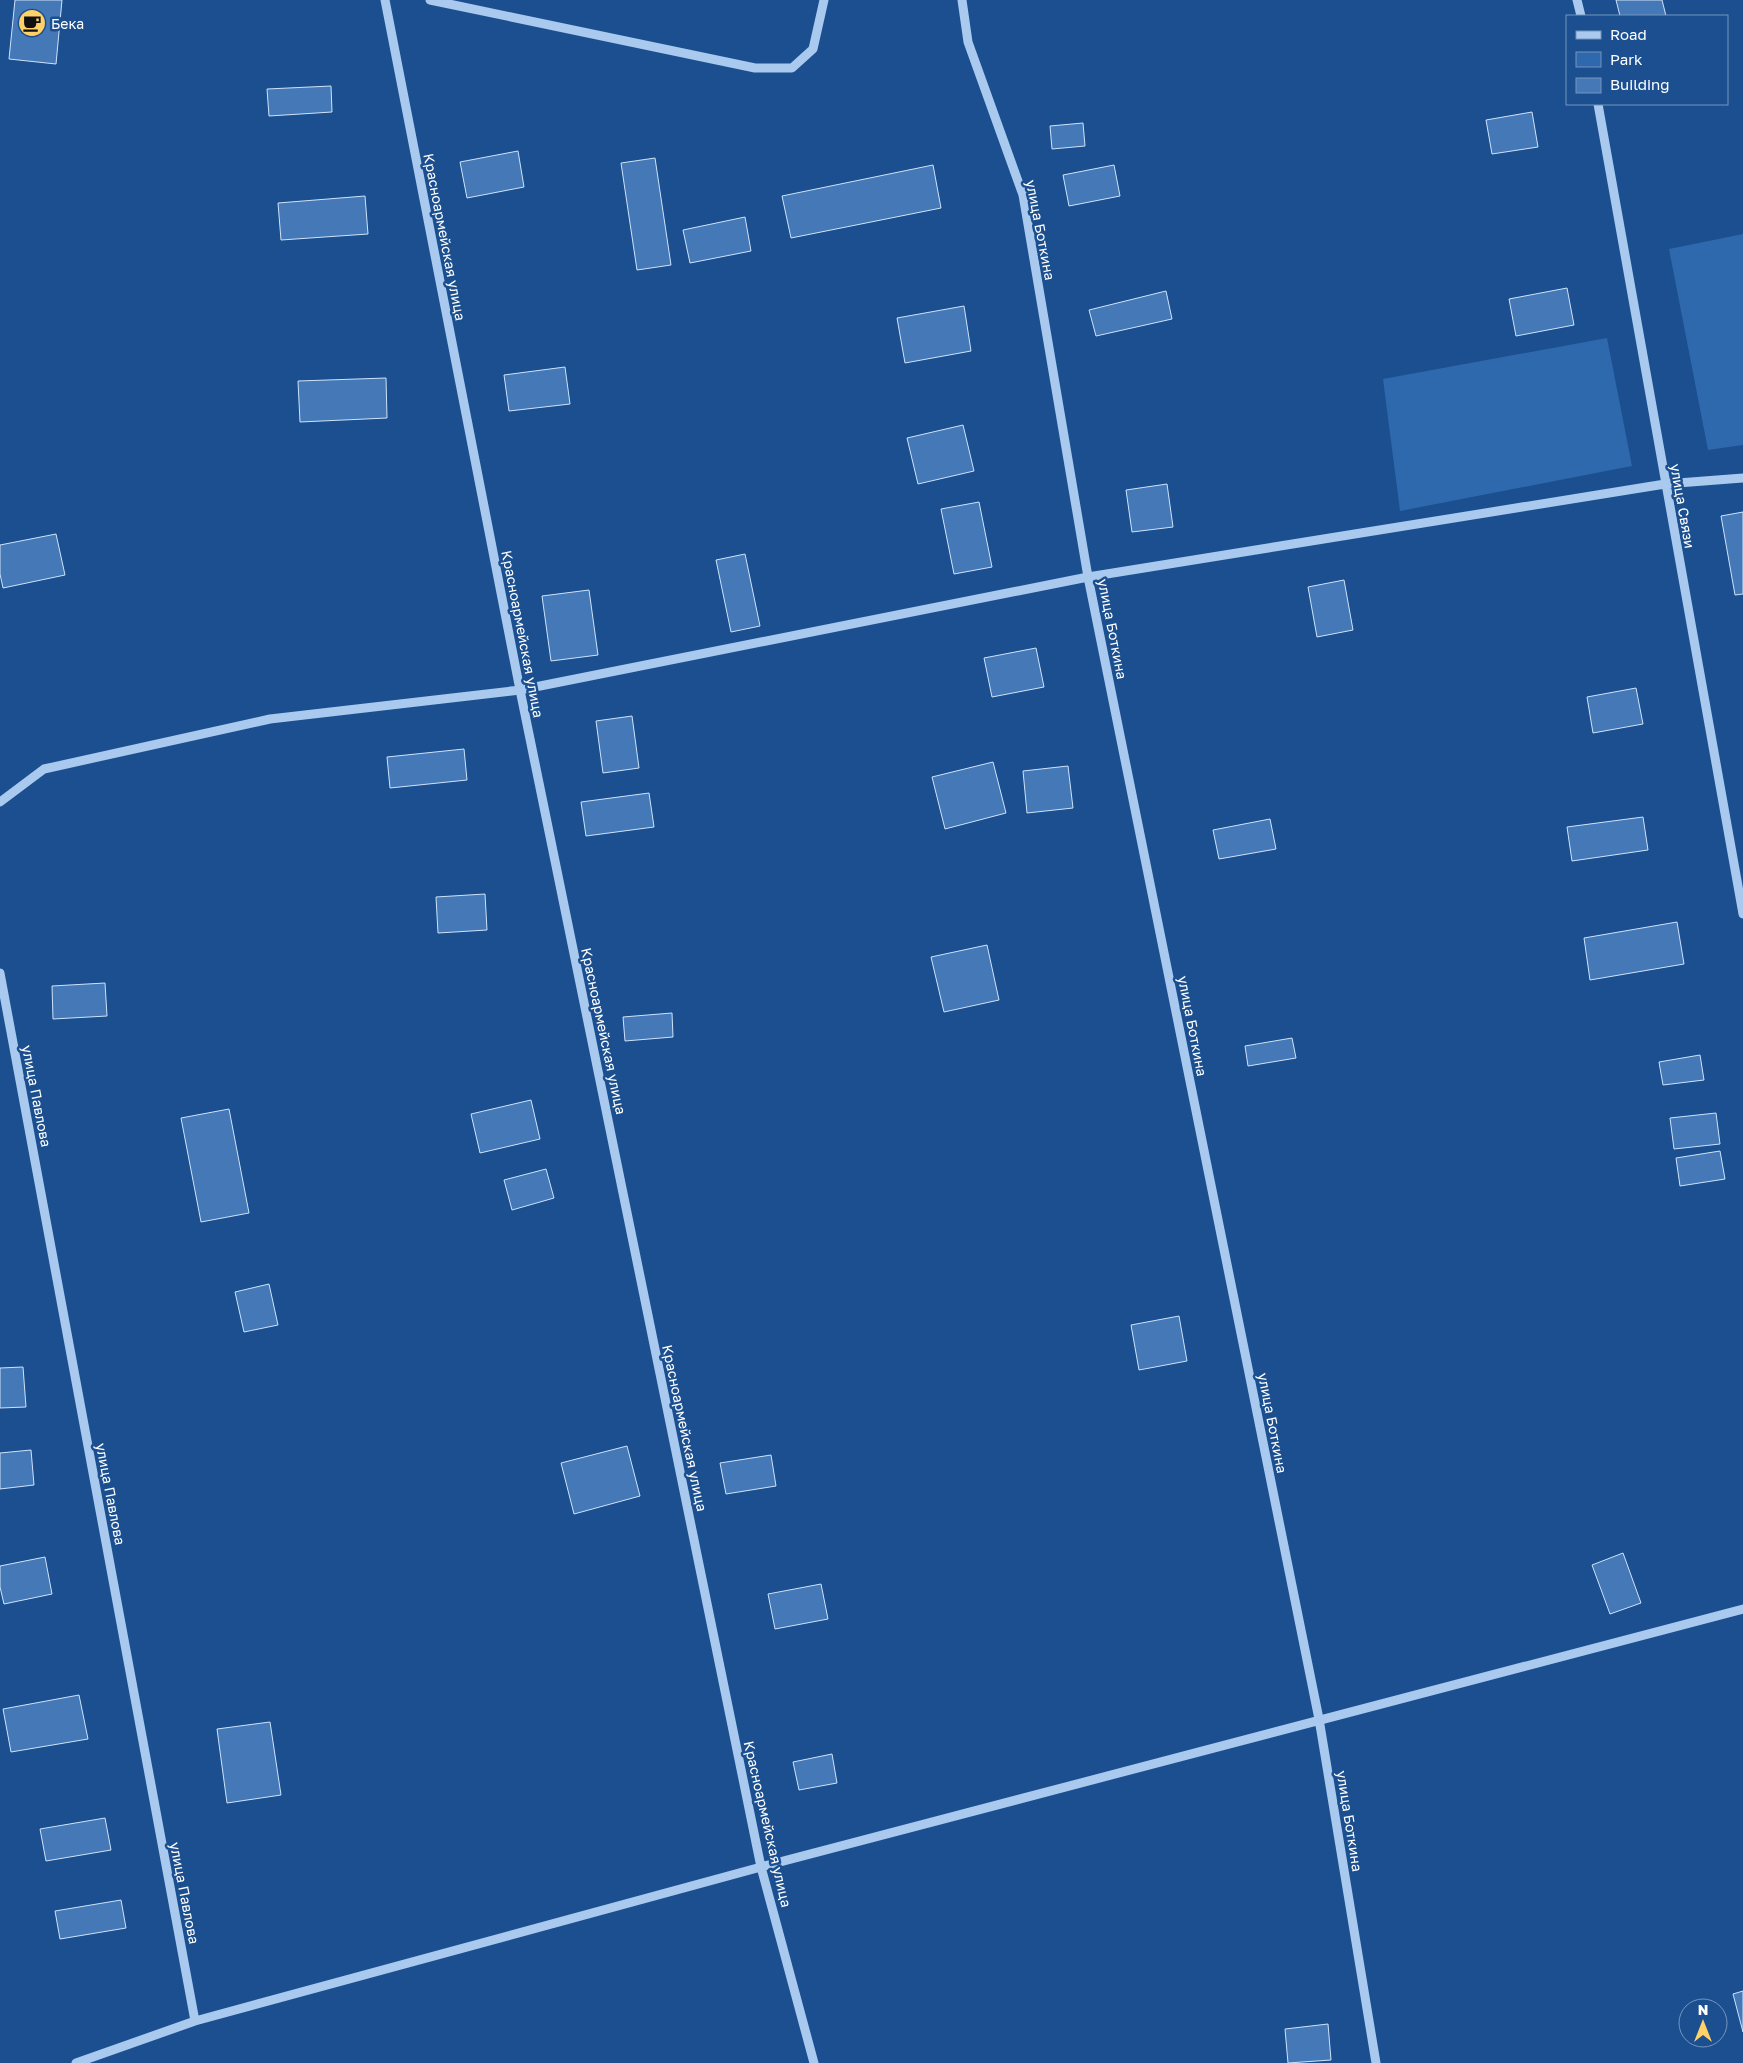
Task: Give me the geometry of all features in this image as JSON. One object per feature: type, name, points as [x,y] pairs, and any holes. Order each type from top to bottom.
[{"type":"street","name":"Красноармейская улица","points":[[385,0],[520,690],[761,1867],[814,2063]]},
{"type":"street","points":[[430,0],[755,68],[792,68],[812,49],[824,0]]},
{"type":"street","name":"улица Боткина","points":[[962,0],[968,42],[1022,195],[1088,577],[1319,1719],[1376,2063]]},
{"type":"street","points":[[1577,0],[1581,15]]},
{"type":"street","name":"улица Связи","points":[[1598,105],[1664,484],[1743,914]]},
{"type":"street","points":[[0,802],[44,769],[261,721],[520,690],[1088,577],[1664,484],[1743,478]]},
{"type":"street","name":"улица Павлова","points":[[0,973],[195,2020]]},
{"type":"street","points":[[76,2063],[195,2020],[761,1867],[1743,1609]]},
{"type":"green space","points":[[1743,234],[1743,445],[1708,450],[1669,249]]},
{"type":"green space","points":[[1607,338],[1632,466],[1400,511],[1383,379]]},
{"type":"building","points":[[15,0],[62,0],[56,64],[9,59]]},
{"type":"building","points":[[1616,0],[1662,0],[1666,15],[1620,15]]},
{"type":"building","points":[[331,86],[332,112],[269,116],[267,89]]},
{"type":"building","points":[[1532,112],[1538,147],[1492,154],[1486,120]]},
{"type":"building","points":[[1083,123],[1085,146],[1052,149],[1050,126]]},
{"type":"building","points":[[518,151],[524,187],[467,198],[460,162]]},
{"type":"building","points":[[655,158],[671,265],[637,270],[621,163]]},
{"type":"building","points":[[933,165],[941,208],[791,238],[782,196]]},
{"type":"building","points":[[1114,165],[1120,196],[1069,206],[1063,175]]},
{"type":"building","points":[[365,196],[368,234],[281,240],[278,203]]},
{"type":"building","points":[[745,217],[751,251],[690,263],[683,230]]},
{"type":"building","points":[[1567,288],[1574,325],[1516,336],[1509,299]]},
{"type":"building","points":[[1166,291],[1172,319],[1096,336],[1089,310]]},
{"type":"building","points":[[964,306],[971,351],[905,363],[897,318]]},
{"type":"building","points":[[565,367],[570,404],[509,411],[504,375]]},
{"type":"building","points":[[386,378],[387,418],[300,422],[298,381]]},
{"type":"building","points":[[963,425],[974,471],[918,484],[907,438]]},
{"type":"building","points":[[1167,484],[1173,527],[1132,532],[1126,490]]},
{"type":"building","points":[[979,502],[992,567],[954,574],[941,509]]},
{"type":"building","points":[[1743,512],[1743,594],[1735,595],[1721,516]]},
{"type":"building","points":[[56,534],[65,575],[3,588],[0,574],[0,545]]},
{"type":"building","points":[[745,554],[760,626],[731,632],[716,560]]},
{"type":"building","points":[[1344,580],[1353,630],[1317,637],[1308,587]]},
{"type":"building","points":[[589,590],[598,655],[551,661],[542,596]]},
{"type":"building","points":[[1036,648],[1044,687],[992,697],[984,658]]},
{"type":"building","points":[[1636,688],[1643,724],[1593,733],[1587,697]]},
{"type":"building","points":[[632,716],[639,768],[603,773],[596,721]]},
{"type":"building","points":[[464,749],[467,780],[390,788],[387,757]]},
{"type":"building","points":[[993,762],[1006,813],[945,829],[932,777]]},
{"type":"building","points":[[1068,766],[1073,808],[1027,813],[1023,771]]},
{"type":"building","points":[[649,793],[654,827],[586,836],[581,802]]},
{"type":"building","points":[[1643,817],[1648,850],[1572,861],[1567,827]]},
{"type":"building","points":[[1270,819],[1276,849],[1219,859],[1213,830]]},
{"type":"building","points":[[485,894],[487,930],[438,933],[436,897]]},
{"type":"building","points":[[1677,922],[1684,964],[1590,980],[1584,938]]},
{"type":"building","points":[[987,945],[999,1000],[944,1012],[931,957]]},
{"type":"building","points":[[105,983],[107,1016],[53,1019],[52,986]]},
{"type":"building","points":[[672,1013],[673,1037],[625,1041],[623,1017]]},
{"type":"building","points":[[1292,1038],[1296,1058],[1248,1066],[1245,1046]]},
{"type":"building","points":[[1700,1055],[1704,1080],[1663,1085],[1659,1062]]},
{"type":"building","points":[[531,1100],[540,1139],[480,1153],[471,1114]]},
{"type":"building","points":[[229,1109],[249,1213],[201,1222],[181,1118]]},
{"type":"building","points":[[1716,1113],[1720,1144],[1674,1149],[1670,1118]]},
{"type":"building","points":[[1720,1151],[1725,1179],[1680,1186],[1676,1158]]},
{"type":"building","points":[[546,1169],[554,1198],[512,1210],[504,1180]]},
{"type":"building","points":[[269,1284],[278,1325],[244,1332],[235,1292]]},
{"type":"building","points":[[1179,1316],[1187,1361],[1139,1370],[1131,1325]]},
{"type":"building","points":[[23,1367],[26,1407],[0,1408],[0,1368]]},
{"type":"building","points":[[627,1446],[640,1496],[574,1514],[561,1463]]},
{"type":"building","points":[[31,1450],[34,1485],[0,1489],[0,1453]]},
{"type":"building","points":[[771,1455],[776,1486],[726,1494],[720,1463]]},
{"type":"building","points":[[1623,1553],[1641,1603],[1610,1614],[1592,1565]]},
{"type":"building","points":[[45,1557],[52,1594],[4,1604],[0,1587],[0,1566]]},
{"type":"building","points":[[821,1584],[828,1619],[775,1629],[768,1594]]},
{"type":"building","points":[[79,1695],[88,1739],[11,1752],[3,1709]]},
{"type":"building","points":[[270,1722],[281,1795],[227,1803],[217,1729]]},
{"type":"building","points":[[832,1754],[837,1783],[799,1790],[793,1762]]},
{"type":"building","points":[[105,1818],[111,1850],[46,1861],[40,1829]]},
{"type":"building","points":[[121,1900],[126,1928],[60,1939],[55,1911]]},
{"type":"building","points":[[1743,1991],[1743,2032],[1733,1994]]},
{"type":"building","points":[[1328,2024],[1331,2060],[1288,2063],[1285,2029]]},
{"type":"place","name":"Бека","points":[[32,23]]}]
